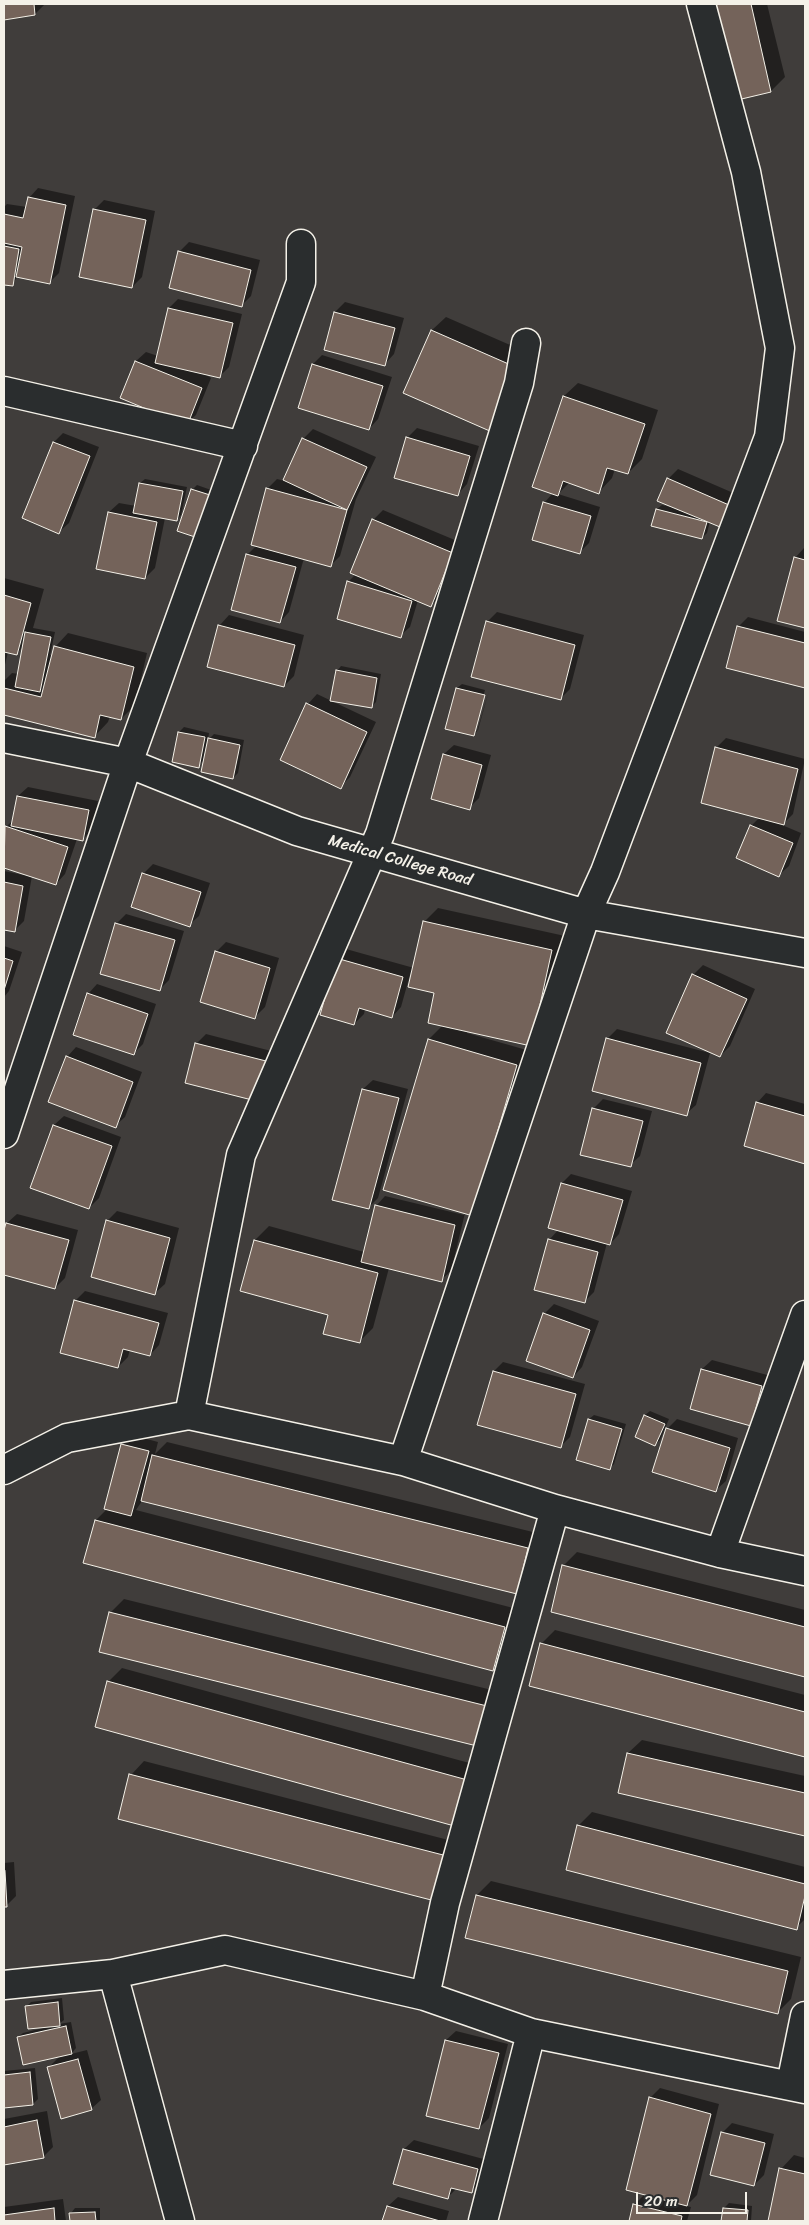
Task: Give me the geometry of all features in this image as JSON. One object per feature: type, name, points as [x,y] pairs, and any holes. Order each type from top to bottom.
[{"type":"street","points":[[403,1461],[586,914],[605,872],[769,437],[780,348],[746,172],[701,4]]},
{"type":"street","points":[[4,1134],[128,763],[301,282],[301,244]]},
{"type":"street","points":[[189,1415],[241,1155],[380,834],[519,383],[526,343]]},
{"type":"street","points":[[4,391],[242,446]]},
{"type":"street","name":"Medical College Road","points":[[4,738],[128,763],[297,831],[586,914],[805,953]]},
{"type":"street","points":[[720,1553],[805,1314]]},
{"type":"street","points":[[4,1470],[67,1438],[189,1415],[403,1461],[555,1509],[720,1553],[805,1571]]},
{"type":"street","points":[[425,1996],[445,1903],[555,1509]]},
{"type":"street","points":[[4,1985],[113,1974],[225,1950],[425,1996],[531,2033],[798,2087],[805,2016]]},
{"type":"street","points":[[113,1974],[180,2221]]},
{"type":"street","points":[[483,2221],[531,2033]]},
{"type":"building","points":[[4,4],[34,4],[35,15],[4,20]]},
{"type":"building","points":[[706,4],[751,4],[771,92],[729,102]]},
{"type":"building","points":[[28,197],[66,205],[50,284],[16,277],[22,247],[4,243],[4,214],[23,218]]},
{"type":"building","points":[[93,209],[146,220],[132,288],[79,277]]},
{"type":"building","points":[[4,246],[19,249],[13,286],[4,285]]},
{"type":"building","points":[[178,251],[251,270],[242,307],[169,288]]},
{"type":"building","points":[[168,308],[233,323],[220,378],[155,363]]},
{"type":"building","points":[[334,312],[395,328],[385,366],[324,350]]},
{"type":"building","points":[[431,330],[520,369],[492,432],[403,393]]},
{"type":"building","points":[[135,361],[202,388],[187,426],[120,398]]},
{"type":"building","points":[[312,364],[383,386],[369,430],[298,408]]},
{"type":"building","points":[[563,396],[645,424],[628,474],[607,468],[599,494],[563,481],[558,496],[532,487]]},
{"type":"building","points":[[406,437],[470,456],[458,496],[394,478]]},
{"type":"building","points":[[302,438],[367,467],[347,510],[283,480]]},
{"type":"building","points":[[53,442],[90,456],[59,534],[22,518]]},
{"type":"building","points":[[667,478],[729,505],[720,527],[657,501]]},
{"type":"building","points":[[139,483],[183,491],[177,521],[133,513]]},
{"type":"building","points":[[266,488],[347,510],[331,567],[251,545]]},
{"type":"building","points":[[191,489],[210,495],[195,537],[177,531]]},
{"type":"building","points":[[543,502],[591,516],[580,554],[532,540]]},
{"type":"building","points":[[656,509],[707,522],[702,539],[651,526]]},
{"type":"building","points":[[108,512],[157,522],[145,579],[96,569]]},
{"type":"building","points":[[372,519],[453,553],[431,607],[350,573]]},
{"type":"building","points":[[246,554],[296,567],[280,623],[231,610]]},
{"type":"building","points":[[794,557],[805,560],[805,628],[777,621]]},
{"type":"building","points":[[347,581],[412,601],[401,638],[337,619]]},
{"type":"building","points":[[4,595],[31,603],[17,655],[4,652]]},
{"type":"building","points":[[486,621],[575,645],[561,700],[471,677]]},
{"type":"building","points":[[218,625],[295,645],[284,687],[207,667]]},
{"type":"building","points":[[737,626],[805,643],[805,688],[726,668]]},
{"type":"building","points":[[25,632],[51,637],[40,692],[15,687]]},
{"type":"building","points":[[54,646],[134,667],[121,720],[100,715],[95,738],[4,715],[4,688],[41,697]]},
{"type":"building","points":[[336,670],[377,678],[372,708],[330,701]]},
{"type":"building","points":[[456,688],[485,695],[474,736],[445,729]]},
{"type":"building","points":[[306,703],[367,732],[341,789],[280,760]]},
{"type":"building","points":[[178,732],[205,737],[199,768],[172,762]]},
{"type":"building","points":[[208,738],[240,745],[233,779],[201,772]]},
{"type":"building","points":[[715,747],[798,769],[784,825],[701,803]]},
{"type":"building","points":[[443,754],[482,765],[470,810],[431,799]]},
{"type":"building","points":[[17,796],[89,810],[83,841],[11,826]]},
{"type":"building","points":[[750,825],[793,843],[779,877],[736,858]]},
{"type":"building","points":[[5,826],[68,847],[56,885],[4,868]]},
{"type":"building","points":[[142,873],[201,892],[190,927],[131,907]]},
{"type":"building","points":[[4,882],[23,886],[15,932],[4,930]]},
{"type":"building","points":[[423,921],[552,950],[531,1046],[428,1023],[434,993],[408,987]]},
{"type":"building","points":[[115,923],[175,940],[160,991],[100,974]]},
{"type":"building","points":[[215,951],[270,968],[255,1019],[200,1002]]},
{"type":"building","points":[[4,958],[13,961],[4,990]]},
{"type":"building","points":[[336,958],[403,977],[392,1018],[359,1008],[354,1025],[320,1015]]},
{"type":"building","points":[[692,974],[747,999],[720,1057],[666,1033]]},
{"type":"building","points":[[87,993],[148,1014],[134,1055],[73,1035]]},
{"type":"building","points":[[606,1038],[701,1063],[687,1116],[592,1091]]},
{"type":"building","points":[[428,1039],[517,1065],[473,1216],[383,1190]]},
{"type":"building","points":[[195,1043],[266,1061],[256,1101],[185,1083]]},
{"type":"building","points":[[66,1056],[133,1082],[116,1128],[48,1102]]},
{"type":"building","points":[[362,1089],[399,1098],[369,1209],[332,1200]]},
{"type":"building","points":[[756,1102],[805,1116],[805,1164],[744,1146]]},
{"type":"building","points":[[592,1108],[643,1121],[631,1167],[580,1155]]},
{"type":"building","points":[[53,1125],[112,1146],[89,1209],[30,1188]]},
{"type":"building","points":[[561,1183],[623,1200],[610,1245],[548,1228]]},
{"type":"building","points":[[375,1205],[455,1225],[442,1282],[361,1262]]},
{"type":"building","points":[[106,1220],[170,1238],[155,1295],[91,1277]]},
{"type":"building","points":[[6,1223],[69,1240],[55,1289],[4,1275],[4,1230]]},
{"type":"building","points":[[548,1239],[598,1252],[585,1303],[534,1290]]},
{"type":"building","points":[[254,1240],[378,1273],[360,1343],[323,1334],[328,1315],[240,1291]]},
{"type":"building","points":[[74,1300],[159,1323],[150,1356],[123,1349],[118,1368],[60,1353]]},
{"type":"building","points":[[543,1313],[590,1330],[573,1378],[526,1361]]},
{"type":"building","points":[[701,1369],[762,1386],[751,1426],[690,1409]]},
{"type":"building","points":[[493,1371],[576,1394],[561,1448],[477,1425]]},
{"type":"building","points":[[644,1415],[665,1424],[655,1446],[635,1437]]},
{"type":"building","points":[[588,1419],[622,1429],[610,1470],[576,1460]]},
{"type":"building","points":[[666,1428],[730,1448],[716,1492],[652,1472]]},
{"type":"building","points":[[121,1444],[149,1451],[131,1516],[104,1509]]},
{"type":"building","points":[[152,1455],[528,1548],[517,1594],[141,1501]]},
{"type":"building","points":[[95,1520],[505,1627],[493,1671],[83,1563]]},
{"type":"building","points":[[562,1565],[805,1627],[805,1677],[551,1612]]},
{"type":"building","points":[[109,1612],[491,1707],[481,1747],[99,1652]]},
{"type":"building","points":[[540,1643],[805,1712],[805,1757],[529,1686]]},
{"type":"building","points":[[107,1681],[471,1781],[458,1827],[95,1727]]},
{"type":"building","points":[[627,1753],[805,1793],[805,1836],[618,1793]]},
{"type":"building","points":[[129,1774],[447,1856],[435,1901],[118,1819]]},
{"type":"building","points":[[577,1825],[805,1884],[805,1896],[797,1930],[566,1870]]},
{"type":"building","points":[[5,1871],[7,1907],[4,1907]]},
{"type":"building","points":[[476,1895],[788,1971],[778,2014],[465,1938]]},
{"type":"building","points":[[58,2002],[60,2026],[28,2029],[25,2006]]},
{"type":"building","points":[[66,2026],[72,2054],[23,2065],[17,2037]]},
{"type":"building","points":[[445,2040],[499,2053],[479,2129],[426,2116]]},
{"type":"building","points":[[78,2059],[92,2110],[61,2119],[47,2067]]},
{"type":"building","points":[[30,2072],[33,2105],[4,2108],[4,2075]]},
{"type":"building","points":[[649,2097],[711,2114],[687,2206],[626,2190]]},
{"type":"building","points":[[37,2120],[44,2158],[4,2165],[4,2127]]},
{"type":"building","points":[[721,2132],[765,2143],[754,2186],[710,2175]]},
{"type":"building","points":[[403,2149],[478,2169],[472,2193],[451,2188],[448,2199],[393,2184]]},
{"type":"building","points":[[779,2168],[805,2174],[805,2221],[768,2221]]},
{"type":"building","points":[[633,2204],[682,2216],[681,2221],[629,2221]]},
{"type":"building","points":[[387,2206],[440,2221],[382,2221]]},
{"type":"building","points":[[54,2208],[55,2221],[4,2221],[4,2215]]},
{"type":"building","points":[[723,2208],[748,2210],[747,2221],[721,2221]]},
{"type":"building","points":[[95,2212],[96,2221],[70,2221],[69,2213]]}]
